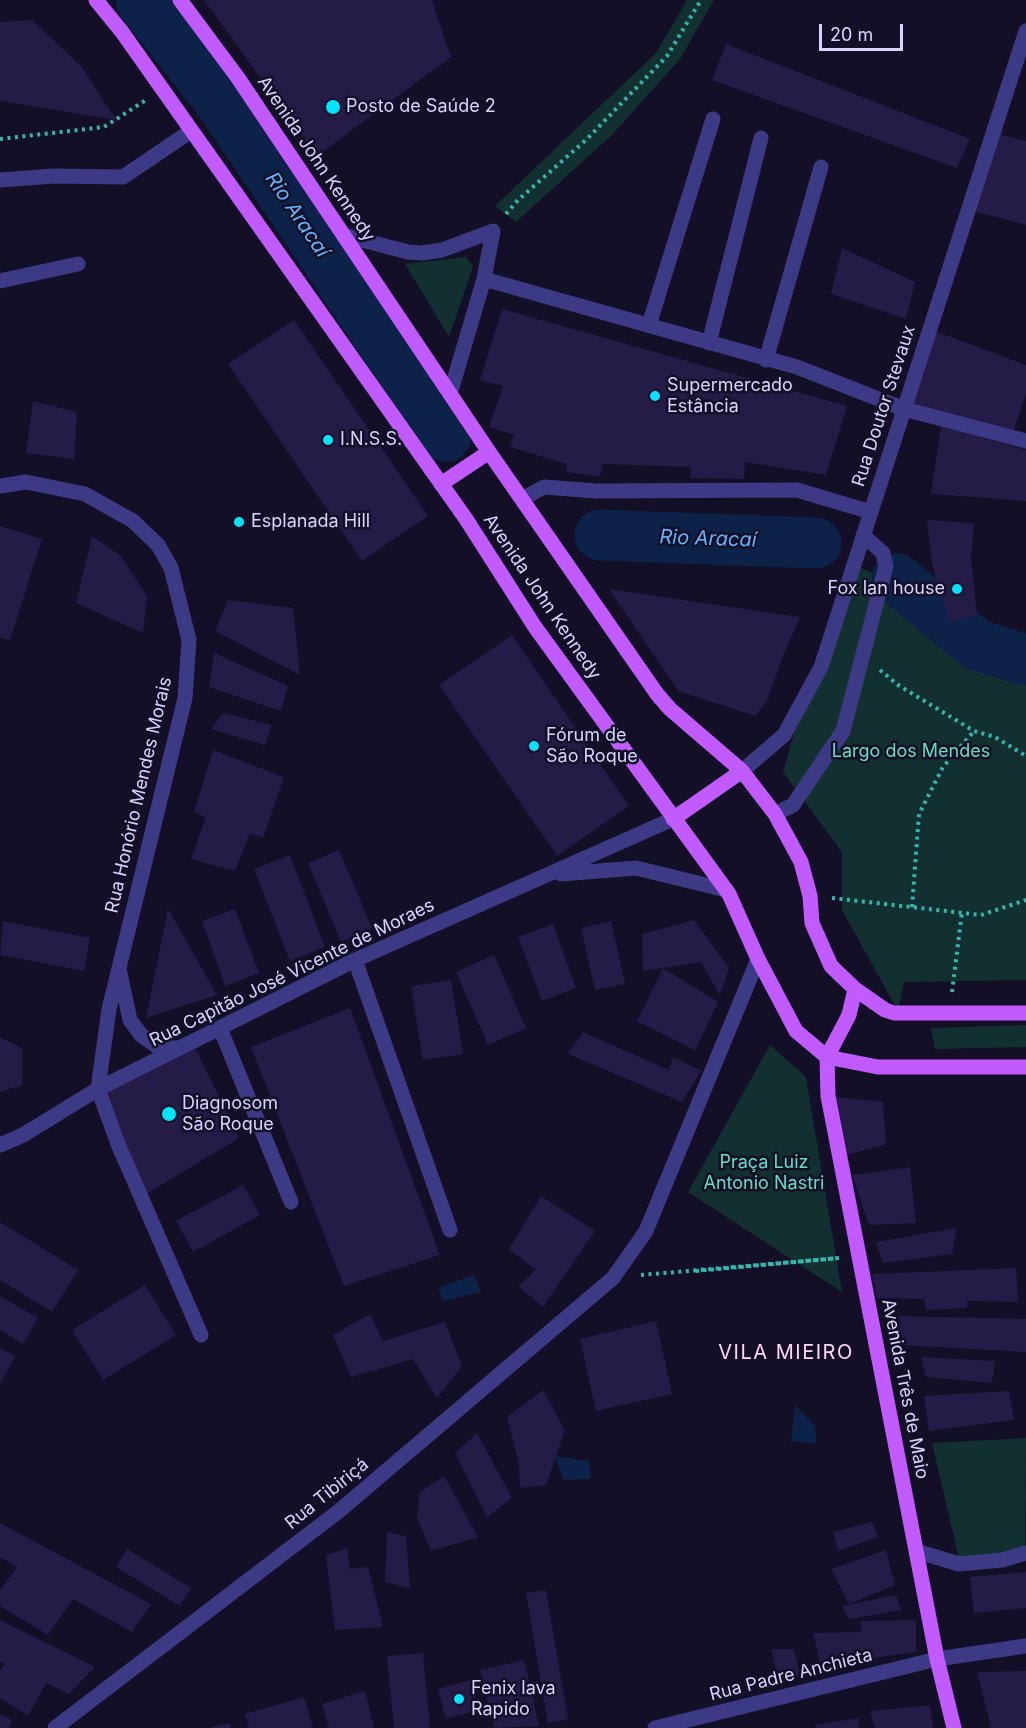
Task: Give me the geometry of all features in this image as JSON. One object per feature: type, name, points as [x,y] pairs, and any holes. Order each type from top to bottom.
[{"type":"main road","name":"Avenida John Kennedy","points":[[96,0],[162,89],[441,484],[535,627],[726,890],[758,959],[796,1031],[827,1057],[878,1067],[1026,1067]]},
{"type":"main road","name":"Avenida John Kennedy","points":[[180,0],[238,78],[489,452],[657,694],[670,709],[742,771],[776,814],[801,862],[810,896],[812,923],[831,966],[855,989],[885,1010],[894,1013],[1026,1013]]},
{"type":"main road","points":[[441,484],[489,452]]},
{"type":"main road","points":[[673,819],[742,771]]},
{"type":"main road","points":[[827,1057],[849,1015],[855,989]]},
{"type":"main road","name":"Avenida Três de Maio","points":[[827,1057],[828,1095],[937,1659],[954,1728]]},
{"type":"street","name":"Rua Doutor Stevaux","points":[[742,771],[784,735],[821,667],[1026,31]]},
{"type":"street","points":[[649,325],[713,119]]},
{"type":"street","points":[[0,180],[54,176],[123,177],[191,131]]},
{"type":"street","points":[[709,343],[761,138]]},
{"type":"street","points":[[766,360],[820,167]]},
{"type":"street","points":[[344,235],[408,252],[422,253],[442,250],[493,231]]},
{"type":"street","points":[[450,394],[483,279],[493,231]]},
{"type":"street","points":[[0,281],[78,264]]},
{"type":"street","points":[[483,279],[796,367],[904,409],[1026,441]]},
{"type":"street","name":"Rua Honório Mendes Morais","points":[[0,486],[26,482],[85,494],[133,521],[158,545],[171,568],[189,640],[185,698],[109,1009],[98,1089]]},
{"type":"street","points":[[522,499],[544,487],[596,491],[797,490],[871,512]]},
{"type":"street","points":[[776,814],[793,805],[843,731],[886,566],[883,553],[863,535]]},
{"type":"street","name":"Rua Capitão José Vicente de Moraes","points":[[0,1145],[23,1135],[98,1089],[355,960],[673,819]]},
{"type":"street","points":[[549,875],[636,868],[726,890]]},
{"type":"street","points":[[613,1278],[646,1231],[758,959]]},
{"type":"street","points":[[355,960],[450,1230]]},
{"type":"street","points":[[119,966],[127,1011],[141,1035],[158,1047],[181,1048]]},
{"type":"street","points":[[220,1028],[291,1202]]},
{"type":"street","points":[[98,1089],[118,1144],[201,1335]]},
{"type":"street","name":"Rua Tibiriçá","points":[[55,1728],[339,1511],[613,1278]]},
{"type":"street","points":[[916,1551],[959,1564],[1002,1560],[1026,1553]]},
{"type":"street","name":"Rua Padre Anchieta","points":[[655,1728],[937,1659],[1026,1646]]},
{"type":"path","points":[[493,231],[517,201],[587,138],[667,56],[701,0]]},
{"type":"path","points":[[0,140],[104,127],[162,89]]},
{"type":"path","points":[[898,685],[974,731],[995,737],[1026,756]]},
{"type":"path","points":[[912,907],[919,814],[943,768],[974,731]]},
{"type":"path","points":[[810,896],[981,915],[1026,900]]},
{"type":"path","points":[[949,1014],[962,912]]},
{"type":"path","points":[[613,1278],[847,1257]]},
{"type":"path","points":[[696,1270],[836,1258]]},
{"type":"green space","points":[[687,0],[714,0],[680,59],[612,135],[516,222],[495,206],[656,53]]},
{"type":"green space","points":[[466,257],[473,267],[449,337],[405,264]]},
{"type":"green space","name":"Largo dos Mendes","points":[[858,567],[887,579],[973,652],[1026,670],[1026,980],[904,982],[898,1011],[842,910],[842,852],[783,772],[794,733],[832,649]]},
{"type":"green space","points":[[1026,1025],[1026,1047],[935,1049],[931,1028]]},
{"type":"green space","name":"Praça Luiz Antonio Nastri","points":[[770,1045],[806,1077],[842,1292],[688,1192]]},
{"type":"green space","points":[[1026,1438],[1025,1551],[959,1559],[932,1443]]},
{"type":"water","points":[[474,1275],[481,1292],[443,1301],[438,1288]]},
{"type":"water","points":[[795,1405],[815,1426],[817,1444],[791,1441]]},
{"type":"water","points":[[554,1456],[589,1461],[591,1479],[564,1480]]},
{"type":"building","name":"Posto de Saúde 2","points":[[204,0],[432,0],[451,57],[317,156]]},
{"type":"building","points":[[32,20],[82,67],[116,120],[0,101],[0,22]]},
{"type":"building","points":[[726,44],[970,139],[957,168],[712,80]]},
{"type":"building","points":[[998,134],[1026,141],[1026,225],[973,211]]},
{"type":"building","points":[[842,248],[915,282],[906,319],[831,294]]},
{"type":"building","name":"Supermercado Estância","points":[[502,309],[847,406],[826,475],[745,462],[744,479],[690,478],[691,467],[603,464],[600,477],[567,472],[567,464],[510,447],[514,435],[489,427],[503,386],[480,380]]},
{"type":"building","name":"I.N.S.S.","points":[[294,320],[428,516],[362,561],[228,364]]},
{"type":"building","points":[[935,331],[1026,365],[1026,394],[1013,432],[907,406]]},
{"type":"building","points":[[33,401],[77,412],[74,459],[26,453]]},
{"type":"building","points":[[941,426],[1026,450],[1026,501],[931,494]]},
{"type":"building","name":"Fox lan house","points":[[927,520],[974,523],[971,557],[977,615],[949,622],[932,563]]},
{"type":"building","points":[[0,526],[42,539],[10,640],[0,637]]},
{"type":"building","points":[[92,536],[121,556],[147,596],[143,633],[76,603]]},
{"type":"building","points":[[609,589],[800,617],[767,701],[755,716],[678,691]]},
{"type":"building","points":[[228,600],[293,608],[300,675],[215,631]]},
{"type":"building","name":"Fórum de São Roque","points":[[512,635],[629,806],[557,856],[439,685]]},
{"type":"building","points":[[214,653],[288,686],[281,711],[209,687]]},
{"type":"building","points":[[223,713],[272,725],[265,745],[211,729]]},
{"type":"building","points":[[213,750],[284,777],[263,838],[250,833],[235,871],[191,859],[206,817],[194,812]]},
{"type":"building","points":[[339,850],[372,928],[341,942],[308,863]]},
{"type":"building","points":[[290,855],[325,947],[290,961],[254,869]]},
{"type":"building","points":[[168,909],[217,995],[146,1018]]},
{"type":"building","points":[[235,909],[259,973],[225,986],[202,921]]},
{"type":"building","points":[[694,920],[729,968],[720,995],[701,962],[643,971],[642,934]]},
{"type":"building","points":[[3,921],[90,938],[84,971],[0,955]]},
{"type":"building","points":[[611,921],[625,984],[595,990],[581,928]]},
{"type":"building","points":[[553,924],[576,988],[542,1001],[518,937]]},
{"type":"building","points":[[494,955],[526,1028],[488,1045],[456,972]]},
{"type":"building","points":[[663,968],[718,1002],[695,1050],[637,1021]]},
{"type":"building","points":[[451,980],[463,1054],[423,1060],[411,986]]},
{"type":"building","points":[[350,1008],[440,1255],[344,1286],[251,1047]]},
{"type":"building","points":[[583,1032],[669,1070],[673,1057],[701,1071],[682,1102],[568,1054]]},
{"type":"building","points":[[0,1037],[22,1048],[22,1085],[0,1092]]},
{"type":"building","name":"Diagnosom São Roque","points":[[193,1043],[239,1138],[143,1196],[100,1090]]},
{"type":"building","points":[[828,1096],[883,1102],[886,1144],[840,1157]]},
{"type":"building","points":[[910,1167],[916,1223],[869,1225],[852,1175]]},
{"type":"building","points":[[243,1185],[260,1215],[193,1252],[176,1221]]},
{"type":"building","points":[[541,1196],[595,1231],[543,1307],[518,1286],[536,1270],[509,1249]]},
{"type":"building","points":[[0,1222],[78,1270],[52,1312],[0,1280]]},
{"type":"building","points":[[957,1228],[952,1254],[883,1263],[876,1242]]},
{"type":"building","points":[[1016,1268],[1018,1302],[967,1301],[967,1308],[926,1310],[924,1299],[877,1298],[872,1274]]},
{"type":"building","points":[[145,1285],[176,1335],[103,1380],[72,1330]]},
{"type":"building","points":[[0,1296],[38,1318],[23,1344],[0,1330]]},
{"type":"building","points":[[370,1314],[383,1341],[445,1322],[462,1366],[437,1398],[413,1359],[351,1377],[333,1335]]},
{"type":"building","points":[[899,1316],[1026,1319],[1026,1352],[901,1345]]},
{"type":"building","points":[[656,1321],[672,1394],[596,1411],[580,1339]]},
{"type":"building","points":[[0,1348],[15,1356],[0,1385]]},
{"type":"building","points":[[921,1357],[995,1361],[992,1383],[926,1377]]},
{"type":"building","points":[[543,1390],[565,1430],[546,1485],[520,1488],[519,1464],[507,1417]]},
{"type":"building","points":[[1009,1391],[1014,1420],[929,1431],[924,1396]]},
{"type":"building","points":[[477,1433],[512,1498],[487,1517],[455,1453]]},
{"type":"building","points":[[444,1476],[478,1537],[431,1551],[417,1518],[420,1492]]},
{"type":"building","points":[[872,1522],[878,1537],[838,1551],[833,1532]]},
{"type":"building","points":[[0,1523],[151,1604],[132,1632],[73,1599],[48,1635],[0,1606],[0,1590],[17,1567],[0,1557]]},
{"type":"building","points":[[387,1532],[406,1536],[410,1588],[385,1582]]},
{"type":"building","points":[[347,1548],[350,1569],[368,1567],[383,1627],[335,1630],[326,1555]]},
{"type":"building","points":[[127,1549],[191,1588],[180,1606],[116,1567]]},
{"type":"building","points":[[886,1550],[895,1585],[849,1604],[831,1569]]},
{"type":"building","points":[[1026,1572],[1026,1608],[974,1613],[970,1577]]},
{"type":"building","points":[[546,1590],[568,1719],[548,1723],[526,1593]]},
{"type":"building","points":[[896,1595],[901,1610],[849,1619],[842,1606]]},
{"type":"building","points":[[0,1620],[95,1667],[69,1694],[46,1683],[28,1716],[0,1698],[0,1671],[5,1664],[0,1662]]},
{"type":"building","points":[[916,1620],[916,1652],[821,1666],[813,1633],[862,1632],[860,1621]]},
{"type":"building","points":[[771,1649],[794,1649],[800,1674],[779,1682]]},
{"type":"building","points":[[423,1653],[430,1728],[394,1728],[387,1656]]},
{"type":"building","points":[[524,1660],[539,1726],[494,1728],[480,1670]]},
{"type":"building","points":[[1026,1671],[1026,1728],[991,1728],[977,1672]]},
{"type":"building","name":"Fenix lava Rapido","points":[[471,1680],[479,1710],[446,1719],[438,1689]]},
{"type":"building","points":[[365,1691],[374,1728],[329,1728],[322,1704]]},
{"type":"building","points":[[304,1697],[313,1728],[249,1728],[245,1714]]},
{"type":"building","points":[[930,1705],[933,1728],[875,1728],[870,1711]]},
{"type":"building","points":[[0,1714],[12,1720],[9,1728],[0,1728]]},
{"type":"building","points":[[859,1718],[858,1728],[816,1728],[815,1725]]},
{"type":"building","points":[[230,1723],[231,1728],[211,1728],[211,1727]]},
{"type":"waterway","name":"Rio Aracaí","points":[[141,0],[224,107],[446,436]]},
{"type":"waterway","name":"Rio Aracaí","points":[[600,535],[816,543]]},
{"type":"waterway","name":"Rio Aracaí","points":[[897,579],[977,645],[1026,660]]},
{"type":"place","name":"Posto de Saúde 2","points":[[333,107]]},
{"type":"place","name":"Supermercado Estância","points":[[655,396]]},
{"type":"place","name":"I.N.S.S.","points":[[328,440]]},
{"type":"place","name":"Esplanada Hill","points":[[239,522]]},
{"type":"place","name":"Fox lan house","points":[[957,589]]},
{"type":"place","name":"Fórum de São Roque","points":[[534,746]]},
{"type":"place","name":"Diagnosom São Roque","points":[[169,1114]]},
{"type":"place","name":"Fenix lava Rapido","points":[[459,1699]]},
{"type":"district","name":"VILA MIEIRO","points":[[786,1353]]}]
